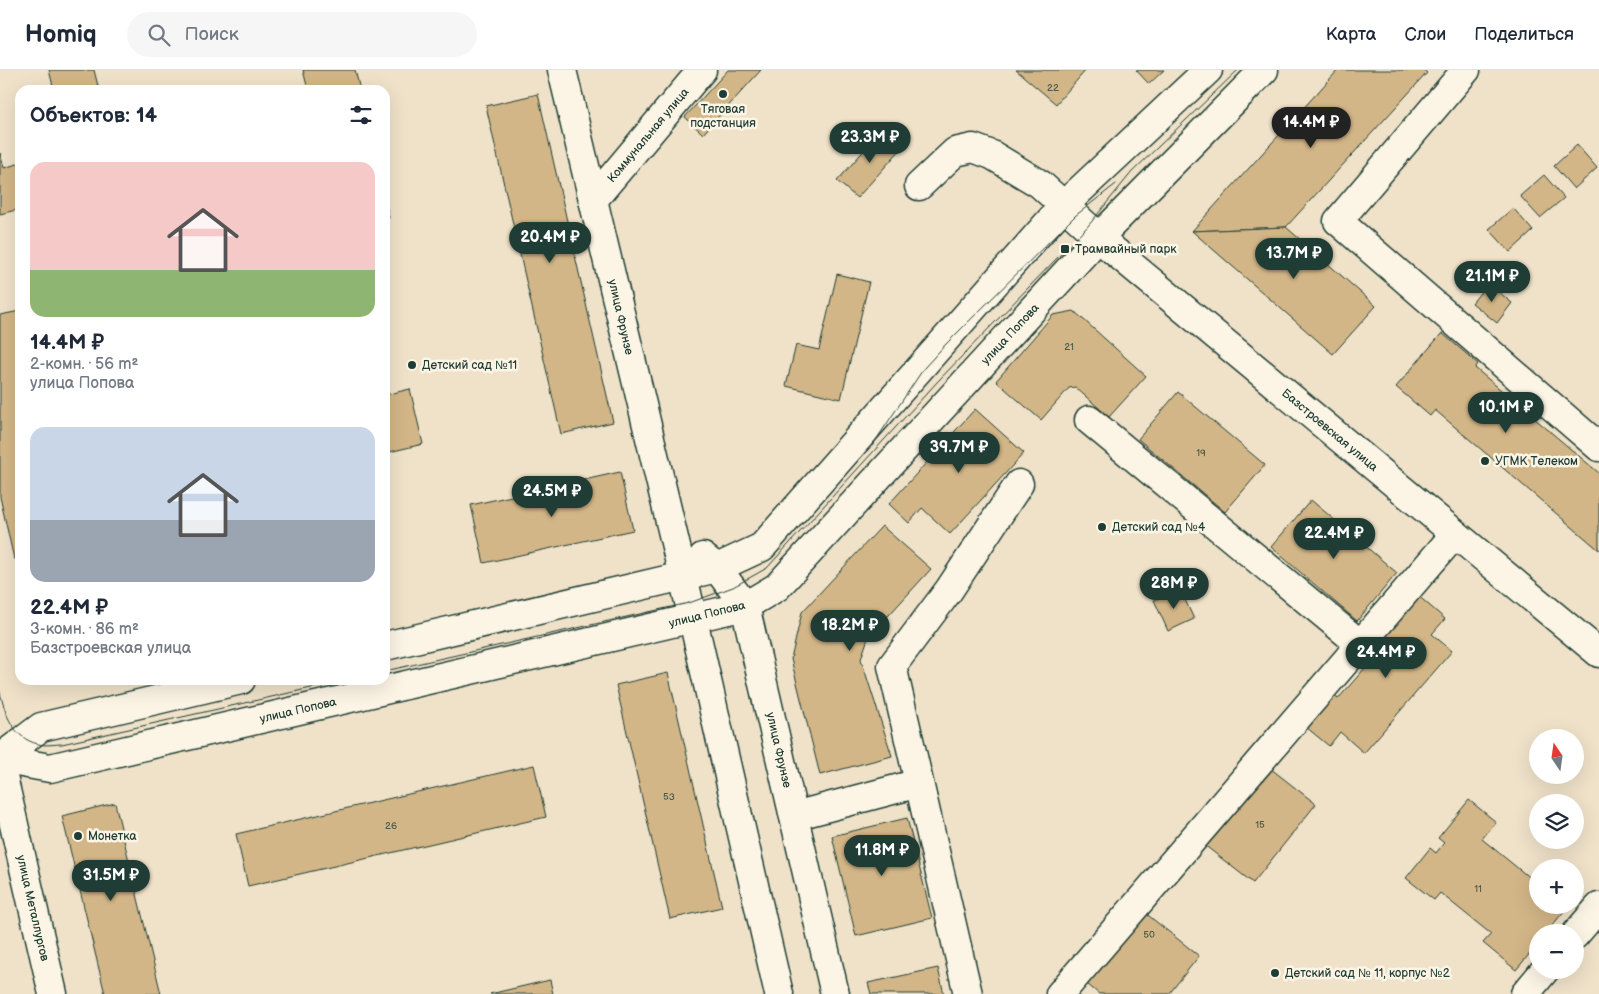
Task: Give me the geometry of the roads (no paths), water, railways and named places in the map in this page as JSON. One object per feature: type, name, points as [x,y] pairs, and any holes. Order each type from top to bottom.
[{"type":"street","name":"улица Фрунзе","points":[[562,70],[693,618],[779,994]]},
{"type":"street","name":"Коммунальная улица","points":[[593,200],[702,70]]},
{"type":"street","points":[[390,645],[717,568],[762,547],[1064,205],[1208,70]]},
{"type":"street","name":"улица Попова","points":[[0,758],[50,768],[745,606],[777,587],[1099,237],[1264,70]]},
{"type":"street","points":[[1466,70],[1338,221],[1599,448]]},
{"type":"street","name":"Базстроевская улица","points":[[919,186],[955,152],[973,148],[992,155],[1032,179],[1099,237],[1599,653]]},
{"type":"street","points":[[1089,420],[1360,644]]},
{"type":"street","points":[[968,994],[892,666],[949,590],[1020,484]]},
{"type":"street","points":[[1060,994],[1455,534]]},
{"type":"street","name":"улица Фрунзе","points":[[673,536],[717,568],[745,606],[835,994]]},
{"type":"street","name":"улица Попова","points":[[0,758],[41,727],[217,685]]},
{"type":"street","name":"улица Металлургов","points":[[0,764],[53,994]]},
{"type":"street","points":[[794,816],[919,783]]},
{"type":"street","points":[[1584,925],[1599,908]]},
{"type":"street","points":[[1525,994],[1538,979]]},
{"type":"tram line","points":[[390,670],[689,603],[733,587],[767,568],[938,381],[1088,226],[1132,172],[1238,70]]},
{"type":"tram line","points":[[872,446],[924,368],[946,344],[1075,216],[1116,184]]},
{"type":"tram line","points":[[0,692],[8,717],[16,731],[29,741],[47,745],[62,744],[325,685]]},
{"type":"place","name":"Тяговая подстанция","points":[[723,94]]},
{"type":"place","name":"Трамвайный парк","points":[[1065,249]]},
{"type":"place","name":"Детский сад №11","points":[[412,365]]},
{"type":"place","name":"УГМК Телеком","points":[[1485,461]]},
{"type":"place","name":"Детский сад №4","points":[[1102,527]]},
{"type":"place","name":"Монетка","points":[[78,836]]},
{"type":"place","name":"Детский сад № 11, корпус №2","points":[[1275,973]]}]
